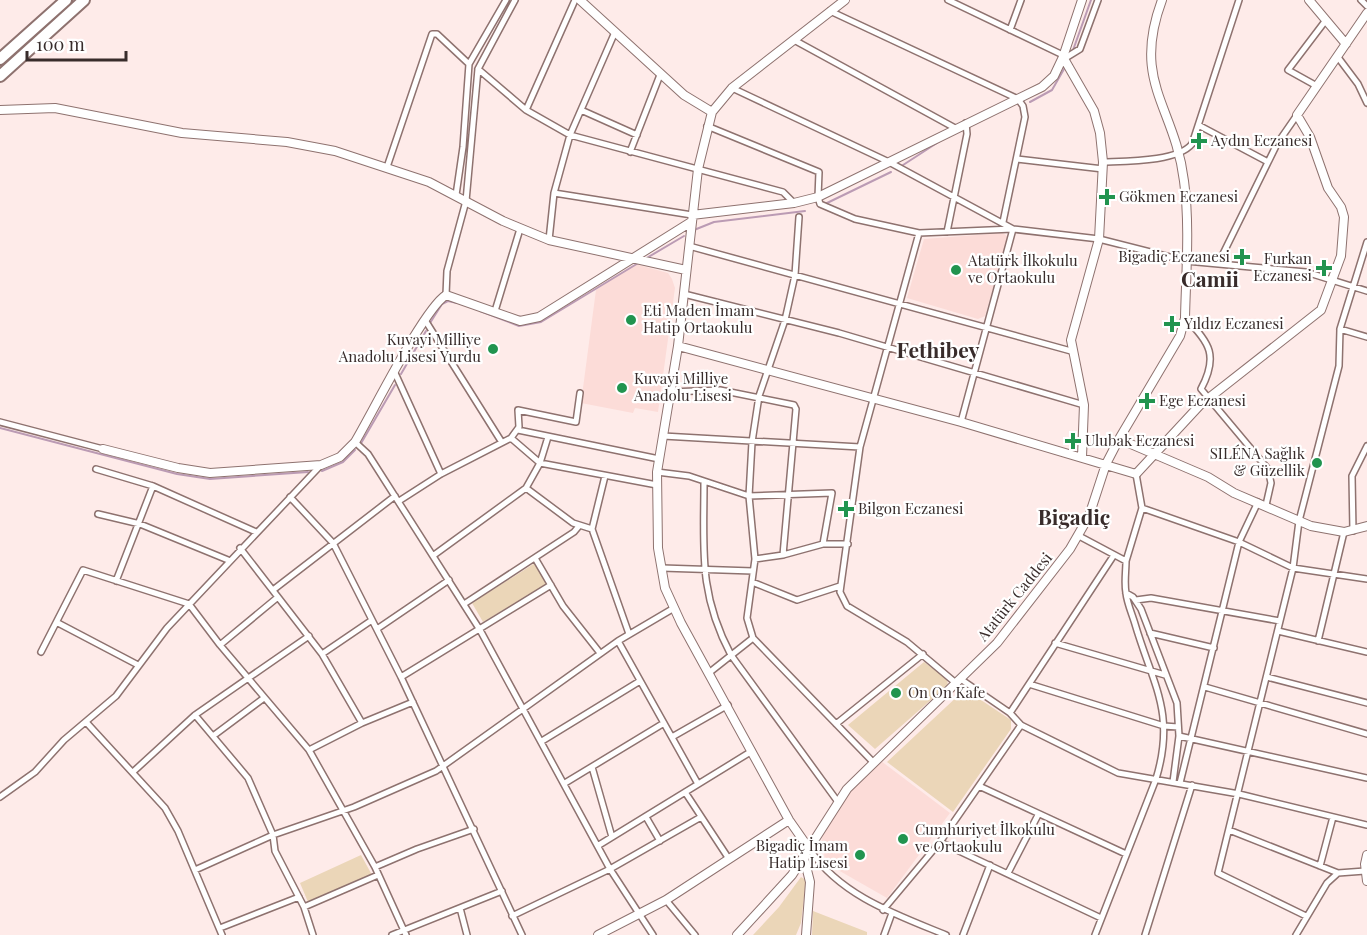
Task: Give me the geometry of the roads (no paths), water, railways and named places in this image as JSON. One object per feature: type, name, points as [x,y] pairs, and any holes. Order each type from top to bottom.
[{"type":"highway","points":[[0,59],[66,0]]},
{"type":"highway","points":[[0,76],[84,0]]},
{"type":"street","points":[[456,195],[463,147],[469,64],[506,0]]},
{"type":"street","points":[[447,295],[447,271],[466,201],[478,69],[514,0]]},
{"type":"street","points":[[526,110],[575,0]]},
{"type":"street","points":[[580,0],[660,75],[684,95],[712,112]]},
{"type":"street","points":[[845,0],[732,88],[712,112],[707,126],[691,218],[678,346],[657,472],[658,548],[665,588],[674,608],[789,820],[823,869],[883,910],[946,935]]},
{"type":"street","points":[[948,0],[1063,57],[1094,111],[1100,133],[1103,165],[1099,239],[1072,335],[1071,351],[1084,405],[1082,457]]},
{"type":"street","points":[[1010,30],[1021,0]]},
{"type":"street","points":[[554,193],[691,218],[794,203],[818,197],[1049,82],[1063,57],[1082,0]]},
{"type":"street","points":[[1063,57],[1074,55],[1080,50],[1098,0]]},
{"type":"street","name":"Atatürk Caddesi","points":[[737,935],[772,898],[804,858],[838,802],[873,762],[959,682],[997,643],[1079,536],[1106,464],[1180,336],[1185,318],[1184,182],[1178,153],[1152,78],[1149,60],[1150,42],[1162,0]]},
{"type":"street","points":[[1017,159],[1103,165],[1178,153],[1192,144],[1200,126],[1239,0]]},
{"type":"street","points":[[1309,0],[1346,44]]},
{"type":"street","points":[[1361,0],[1367,6]]},
{"type":"street","points":[[830,11],[1018,99],[1023,106],[1025,117],[1003,222]]},
{"type":"street","points":[[1219,262],[1282,134],[1367,13]]},
{"type":"street","points":[[1315,85],[1288,70],[1326,20]]},
{"type":"street","points":[[549,240],[554,193],[570,135],[615,32]]},
{"type":"street","points":[[387,167],[432,34],[438,35],[469,64]]},
{"type":"street","points":[[794,40],[955,128]]},
{"type":"street","points":[[1337,56],[1358,84],[1367,103]]},
{"type":"street","points":[[478,69],[526,110],[570,135],[783,192],[794,203]]},
{"type":"street","points":[[630,152],[660,75]]},
{"type":"street","points":[[732,88],[889,162],[1013,229]]},
{"type":"street","points":[[0,110],[55,108],[182,133],[287,142],[335,150],[387,167],[456,195],[520,229],[549,240],[686,270]]},
{"type":"street","points":[[581,110],[637,135]]},
{"type":"street","points":[[1095,935],[1156,779],[1162,754],[1164,726],[1160,693],[1126,593],[1126,561],[1142,508],[1136,474],[1152,454],[1209,397],[1321,310],[1341,256],[1344,217],[1341,207],[1328,188],[1310,137],[1297,115]]},
{"type":"street","points":[[947,232],[967,134],[966,123]]},
{"type":"street","points":[[707,126],[819,172],[818,197],[823,207],[855,219],[919,233],[1013,229],[1099,239],[1186,261],[1219,262],[1306,272],[1367,291]]},
{"type":"street","points":[[1200,126],[1268,162]]},
{"type":"street","points":[[799,217],[795,275],[785,320],[759,396],[752,442],[749,496],[755,559],[747,618],[753,638],[873,762]]},
{"type":"street","points":[[0,422],[178,468],[210,473],[321,465],[340,458],[355,442],[438,300],[447,295],[520,321],[539,317],[691,218]]},
{"type":"street","points":[[495,311],[520,229]]},
{"type":"street","points":[[961,422],[1013,229]]},
{"type":"street","points":[[919,233],[860,447],[848,544],[840,586],[841,597],[847,606],[923,654],[959,682],[1010,713],[1021,725],[1118,773],[1239,794],[1367,825]]},
{"type":"street","points":[[1306,916],[1218,873],[1293,568],[1299,521],[1338,366],[1340,328],[1367,242]]},
{"type":"street","points":[[689,246],[1071,351]]},
{"type":"street","points":[[684,294],[785,320],[1084,405]]},
{"type":"street","points":[[1180,783],[1239,542],[1262,504],[1271,483],[1268,469],[1201,389],[1210,372],[1213,360],[1208,345],[1185,318]]},
{"type":"street","points":[[425,320],[501,441]]},
{"type":"street","points":[[1340,328],[1367,338]]},
{"type":"street","points":[[678,346],[961,422],[1136,474]]},
{"type":"street","points":[[395,373],[441,474]]},
{"type":"street","points":[[670,392],[720,390],[759,396],[794,405],[796,409],[783,555]]},
{"type":"street","points":[[273,590],[333,543],[397,498],[501,441],[511,438],[518,430],[518,410],[576,422],[580,393]]},
{"type":"street","points":[[518,430],[659,459]]},
{"type":"street","points":[[663,436],[860,447]]},
{"type":"street","points":[[434,555],[526,488],[540,463],[548,437]]},
{"type":"street","points":[[511,438],[540,463],[657,485]]},
{"type":"street","points":[[1119,439],[1208,477],[1234,493],[1299,521],[1348,532],[1367,526]]},
{"type":"street","points":[[355,442],[368,454],[480,630],[623,892],[640,913],[653,935]]},
{"type":"street","points":[[1318,641],[1348,532],[1352,476],[1367,446]]},
{"type":"street","points":[[0,797],[35,772],[64,740],[116,696],[138,665],[228,560],[321,465]]},
{"type":"street","points":[[96,469],[153,486],[256,532]]},
{"type":"street","points":[[657,472],[675,472],[749,496],[832,493],[823,544]]},
{"type":"street","points":[[605,476],[592,529],[629,634]]},
{"type":"street","points":[[704,482],[704,569],[710,606],[731,655],[838,802]]},
{"type":"street","points":[[116,582],[153,486]]},
{"type":"street","points":[[526,488],[579,526],[592,529]]},
{"type":"street","points":[[290,496],[333,543],[401,677],[522,935]]},
{"type":"street","points":[[1142,508],[1239,542],[1293,568],[1367,579]]},
{"type":"street","points":[[98,514],[140,524],[228,560]]},
{"type":"street","points":[[464,604],[579,526]]},
{"type":"street","points":[[1079,536],[1126,561]]},
{"type":"street","points":[[755,559],[783,555],[823,544],[848,544]]},
{"type":"street","points":[[240,548],[322,654],[362,723]]},
{"type":"street","points":[[1010,713],[1114,555]]},
{"type":"street","points":[[535,558],[572,619],[600,653]]},
{"type":"street","points":[[662,568],[753,571]]},
{"type":"street","points":[[41,652],[58,623],[83,570],[189,604],[220,645],[309,750],[375,867],[405,933]]},
{"type":"street","points":[[377,629],[449,580]]},
{"type":"street","points":[[752,582],[796,600],[840,586]]},
{"type":"street","points":[[401,677],[551,585]]},
{"type":"street","points":[[1126,593],[1136,600],[1175,697],[1179,736],[1173,782]]},
{"type":"street","points":[[220,645],[278,597]]},
{"type":"street","points":[[1136,600],[1151,598],[1280,621]]},
{"type":"street","points":[[195,870],[273,835],[344,810],[443,767],[600,653],[674,608]]},
{"type":"street","points":[[322,654],[372,620]]},
{"type":"street","points":[[58,623],[138,665]]},
{"type":"street","points":[[1278,631],[1367,652]]},
{"type":"street","points":[[1150,633],[1214,648]]},
{"type":"street","points":[[134,771],[195,715],[309,636]]},
{"type":"street","points":[[710,672],[753,638]]},
{"type":"street","points":[[618,641],[698,784]]},
{"type":"street","points":[[1055,643],[1165,675]]},
{"type":"street","points":[[836,724],[923,654]]},
{"type":"street","points":[[1267,677],[1367,703]]},
{"type":"street","points":[[542,741],[640,681]]},
{"type":"street","points":[[1029,684],[1164,726],[1178,727]]},
{"type":"street","points":[[1204,687],[1367,734]]},
{"type":"street","points":[[213,736],[264,698]]},
{"type":"street","points":[[309,750],[362,723],[413,702]]},
{"type":"street","points":[[672,737],[728,705]]},
{"type":"street","points":[[195,715],[248,778],[273,835],[275,851],[304,907],[314,935]]},
{"type":"street","points":[[86,722],[134,771],[171,818],[222,935]]},
{"type":"street","points":[[565,783],[664,723]]},
{"type":"street","points":[[883,910],[940,842],[1021,725]]},
{"type":"street","points":[[1179,736],[1367,778]]},
{"type":"street","points":[[599,845],[752,751]]},
{"type":"street","points":[[592,767],[612,837]]},
{"type":"street","points":[[1145,935],[1192,785]]},
{"type":"street","points":[[979,786],[1126,854]]},
{"type":"street","points":[[685,792],[729,859]]},
{"type":"street","points":[[1008,873],[1038,815]]},
{"type":"street","points":[[646,817],[660,841]]},
{"type":"street","points":[[512,916],[610,869],[701,817]]},
{"type":"street","points":[[1320,866],[1333,817]]},
{"type":"street","points":[[598,935],[666,900],[789,820]]},
{"type":"street","points":[[375,867],[474,829]]},
{"type":"street","points":[[1229,830],[1338,873],[1365,871]]},
{"type":"street","points":[[940,842],[1101,918]]},
{"type":"street","points":[[1367,855],[1365,871],[1367,881]]},
{"type":"street","points":[[804,858],[810,882],[806,935]]},
{"type":"street","points":[[963,935],[990,865]]},
{"type":"street","points":[[1296,935],[1327,883],[1338,873]]},
{"type":"street","points":[[304,907],[378,875]]},
{"type":"street","points":[[392,935],[405,933],[502,891]]},
{"type":"street","points":[[220,928],[299,897]]},
{"type":"street","points":[[666,900],[695,935]]},
{"type":"street","points":[[460,909],[467,935]]},
{"type":"street","points":[[884,935],[892,914]]},
{"type":"waterway","points":[[1072,53],[1091,0]]},
{"type":"waterway","points":[[1030,102],[1052,90],[1064,69]]},
{"type":"waterway","points":[[900,167],[940,141]]},
{"type":"waterway","points":[[825,204],[891,172]]},
{"type":"waterway","points":[[694,230],[714,222],[805,211]]},
{"type":"waterway","points":[[645,259],[684,236]]},
{"type":"waterway","points":[[480,311],[519,326],[541,322],[640,262]]},
{"type":"waterway","points":[[430,323],[442,304],[448,301],[457,303]]},
{"type":"waterway","points":[[401,374],[426,331]]},
{"type":"waterway","points":[[360,445],[395,385]]},
{"type":"waterway","points":[[0,428],[177,474],[210,479],[308,472]]},
{"type":"waterway","points":[[322,471],[343,462],[355,450]]},
{"type":"place","name":"Aydın Eczanesi","points":[[1199,141]]},
{"type":"place","name":"Gökmen Eczanesi","points":[[1107,197]]},
{"type":"place","name":"Bigadiç Eczanesi","points":[[1242,257]]},
{"type":"place","name":"Furkan Eczanesi","points":[[1324,268]]},
{"type":"place","name":"Atatürk İlkokulu ve Ortaokulu","points":[[956,270]]},
{"type":"place","name":"Eti Maden İmam Hatip Ortaokulu","points":[[631,320]]},
{"type":"place","name":"Yıldız Eczanesi","points":[[1172,324]]},
{"type":"place","name":"Kuvayi Milliye Anadolu Lisesi Yurdu","points":[[493,349]]},
{"type":"place","name":"Kuvayi Milliye Anadolu Lisesi","points":[[622,388]]},
{"type":"place","name":"Ege Eczanesi","points":[[1147,401]]},
{"type":"place","name":"Ulubak Eczanesi","points":[[1073,441]]},
{"type":"place","name":"SILÉNA Sağlık & Güzellik","points":[[1317,463]]},
{"type":"place","name":"Bilgon Eczanesi","points":[[846,509]]},
{"type":"place","name":"On On Kafe","points":[[896,693]]},
{"type":"place","name":"Cumhuriyet İlkokulu ve Ortaokulu","points":[[903,839]]},
{"type":"place","name":"Bigadiç İmam Hatip Lisesi","points":[[860,855]]},
{"type":"district","name":"Camii","points":[[1210,280]]},
{"type":"district","name":"Fethibey","points":[[938,351]]},
{"type":"district","name":"Bigadiç","points":[[1074,518]]}]
